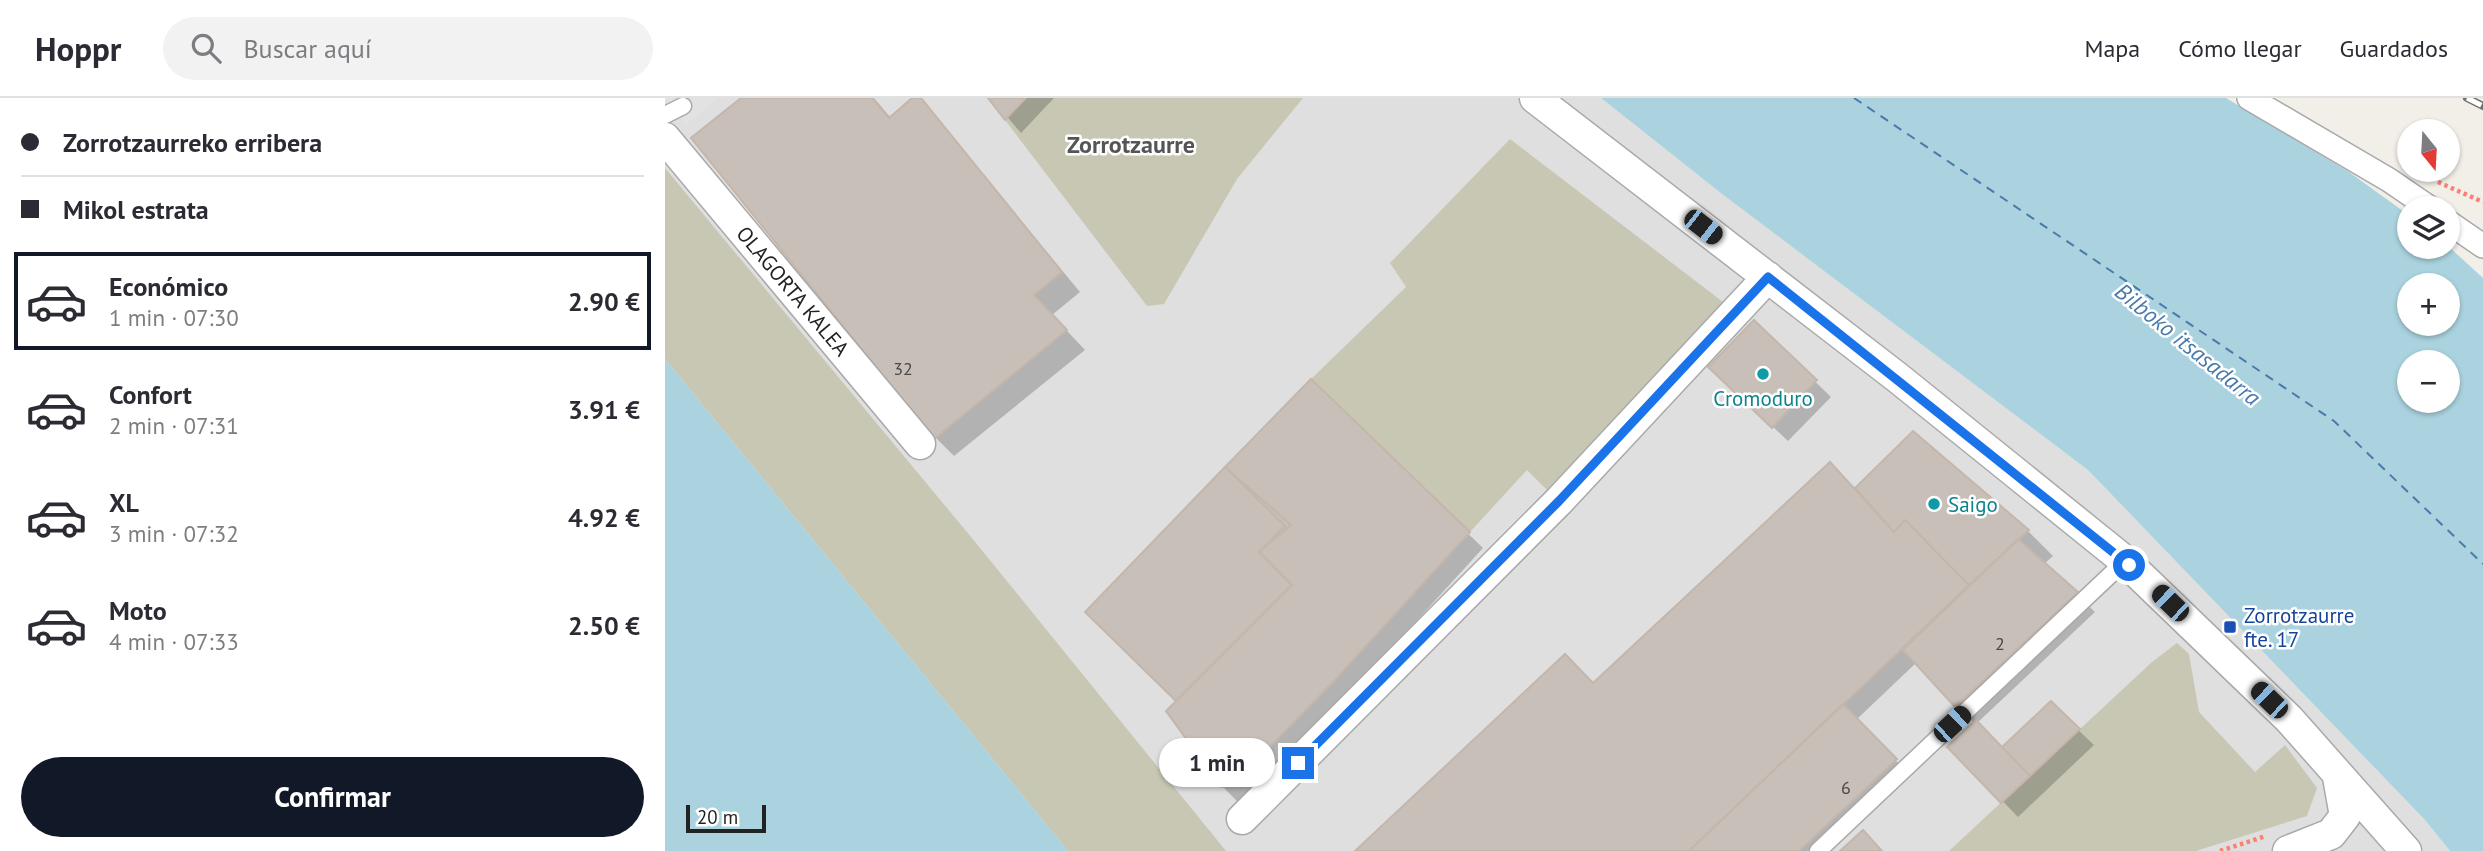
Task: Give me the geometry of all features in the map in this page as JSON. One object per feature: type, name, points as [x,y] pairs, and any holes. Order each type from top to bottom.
[{"type":"street","points":[[1535,98],[1768,277],[2125,561],[2288,719],[2406,851]]},
{"type":"street","points":[[2249,98],[2412,196]]},
{"type":"street","name":"OLAGORTA KALEA","points":[[665,138],[920,444]]},
{"type":"street","points":[[2460,230],[2483,246]]},
{"type":"street","points":[[1242,819],[1559,501],[1768,277]]},
{"type":"street","points":[[2280,843],[2331,834],[2339,826],[2345,816],[2345,804],[2337,773]]},
{"type":"street","points":[[2339,826],[2354,824],[2386,828]]},
{"type":"lane","points":[[665,115],[683,106]]},
{"type":"lane","points":[[1818,851],[2125,561]]},
{"type":"path","points":[[2439,182],[2483,202]]},
{"type":"path","points":[[2220,851],[2280,843]]},
{"type":"shaded area","points":[[665,98],[1601,98],[1722,194],[2088,470],[2425,820],[2450,851],[1068,851],[665,359]]},
{"type":"shaded area","points":[[665,98],[719,98],[685,125]]},
{"type":"shaded area","points":[[1026,98],[1303,98],[1237,179],[1164,304],[1147,306],[1005,120]]},
{"type":"shaded area","points":[[1510,139],[1723,302],[1547,490],[1527,470],[1470,532],[1311,379],[1406,287],[1390,263]]},
{"type":"shaded area","points":[[665,168],[976,543],[1226,851],[1068,851],[665,359]]},
{"type":"shaded area","points":[[2177,643],[2189,654],[2199,712],[2255,772],[2285,745],[2317,788],[2307,816],[2196,851],[1949,851],[2152,662]]},
{"type":"water","name":"Bilboko itsasadarra","points":[[1601,98],[2226,98],[2349,172],[2397,207],[2397,259],[2460,257],[2483,278],[2483,851],[2450,851],[2425,820],[2088,470],[1722,194]]},
{"type":"water","points":[[665,359],[1068,851],[665,851]]},
{"type":"building","points":[[741,98],[872,98],[889,118],[912,98],[921,98],[1062,272],[1034,295],[1067,330],[934,439],[691,138]]},
{"type":"building","points":[[988,98],[1026,98],[1005,120]]},
{"type":"building","name":"Cromoduro","points":[[1754,320],[1817,380],[1772,428],[1708,367]]},
{"type":"building","points":[[1311,379],[1470,532],[1333,682],[1233,785],[1221,787],[1166,711],[1292,585],[1259,552],[1285,526],[1225,467]]},
{"type":"building","name":"Saigo","points":[[1913,431],[2029,530],[1969,585],[1905,520],[1894,532],[1855,488]]},
{"type":"building","points":[[1830,462],[1894,532],[1905,520],[1969,585],[1689,851],[1355,851],[1565,654],[1593,683]]},
{"type":"building","points":[[1225,467],[1291,525],[1259,552],[1292,585],[1176,701],[1085,612]]},
{"type":"building","points":[[2018,539],[2078,592],[1955,707],[1903,650]]},
{"type":"building","points":[[2051,701],[2080,729],[2030,776],[2002,747]]},
{"type":"building","points":[[1843,704],[1897,759],[1799,851],[1689,851]]},
{"type":"building","points":[[1976,720],[2030,776],[2001,803],[1947,747]]},
{"type":"building","points":[[1863,830],[1882,851],[1840,851]]},
{"type":"ferry route","points":[[1854,98],[2334,421],[2483,564]]},
{"type":"railway","points":[[2467,98],[2483,106]]},
{"type":"place","name":"Cromoduro","points":[[1763,374]]},
{"type":"place","name":"Saigo","points":[[1934,504]]},
{"type":"place","name":"Zorrotzaurre fte. 17","points":[[2230,627]]},
{"type":"district","name":"Zorrotzaurre","points":[[1131,144]]},
{"type":"route","points":[[1298,763],[1559,501],[1768,277],[1898,378],[2129,565]]}]
